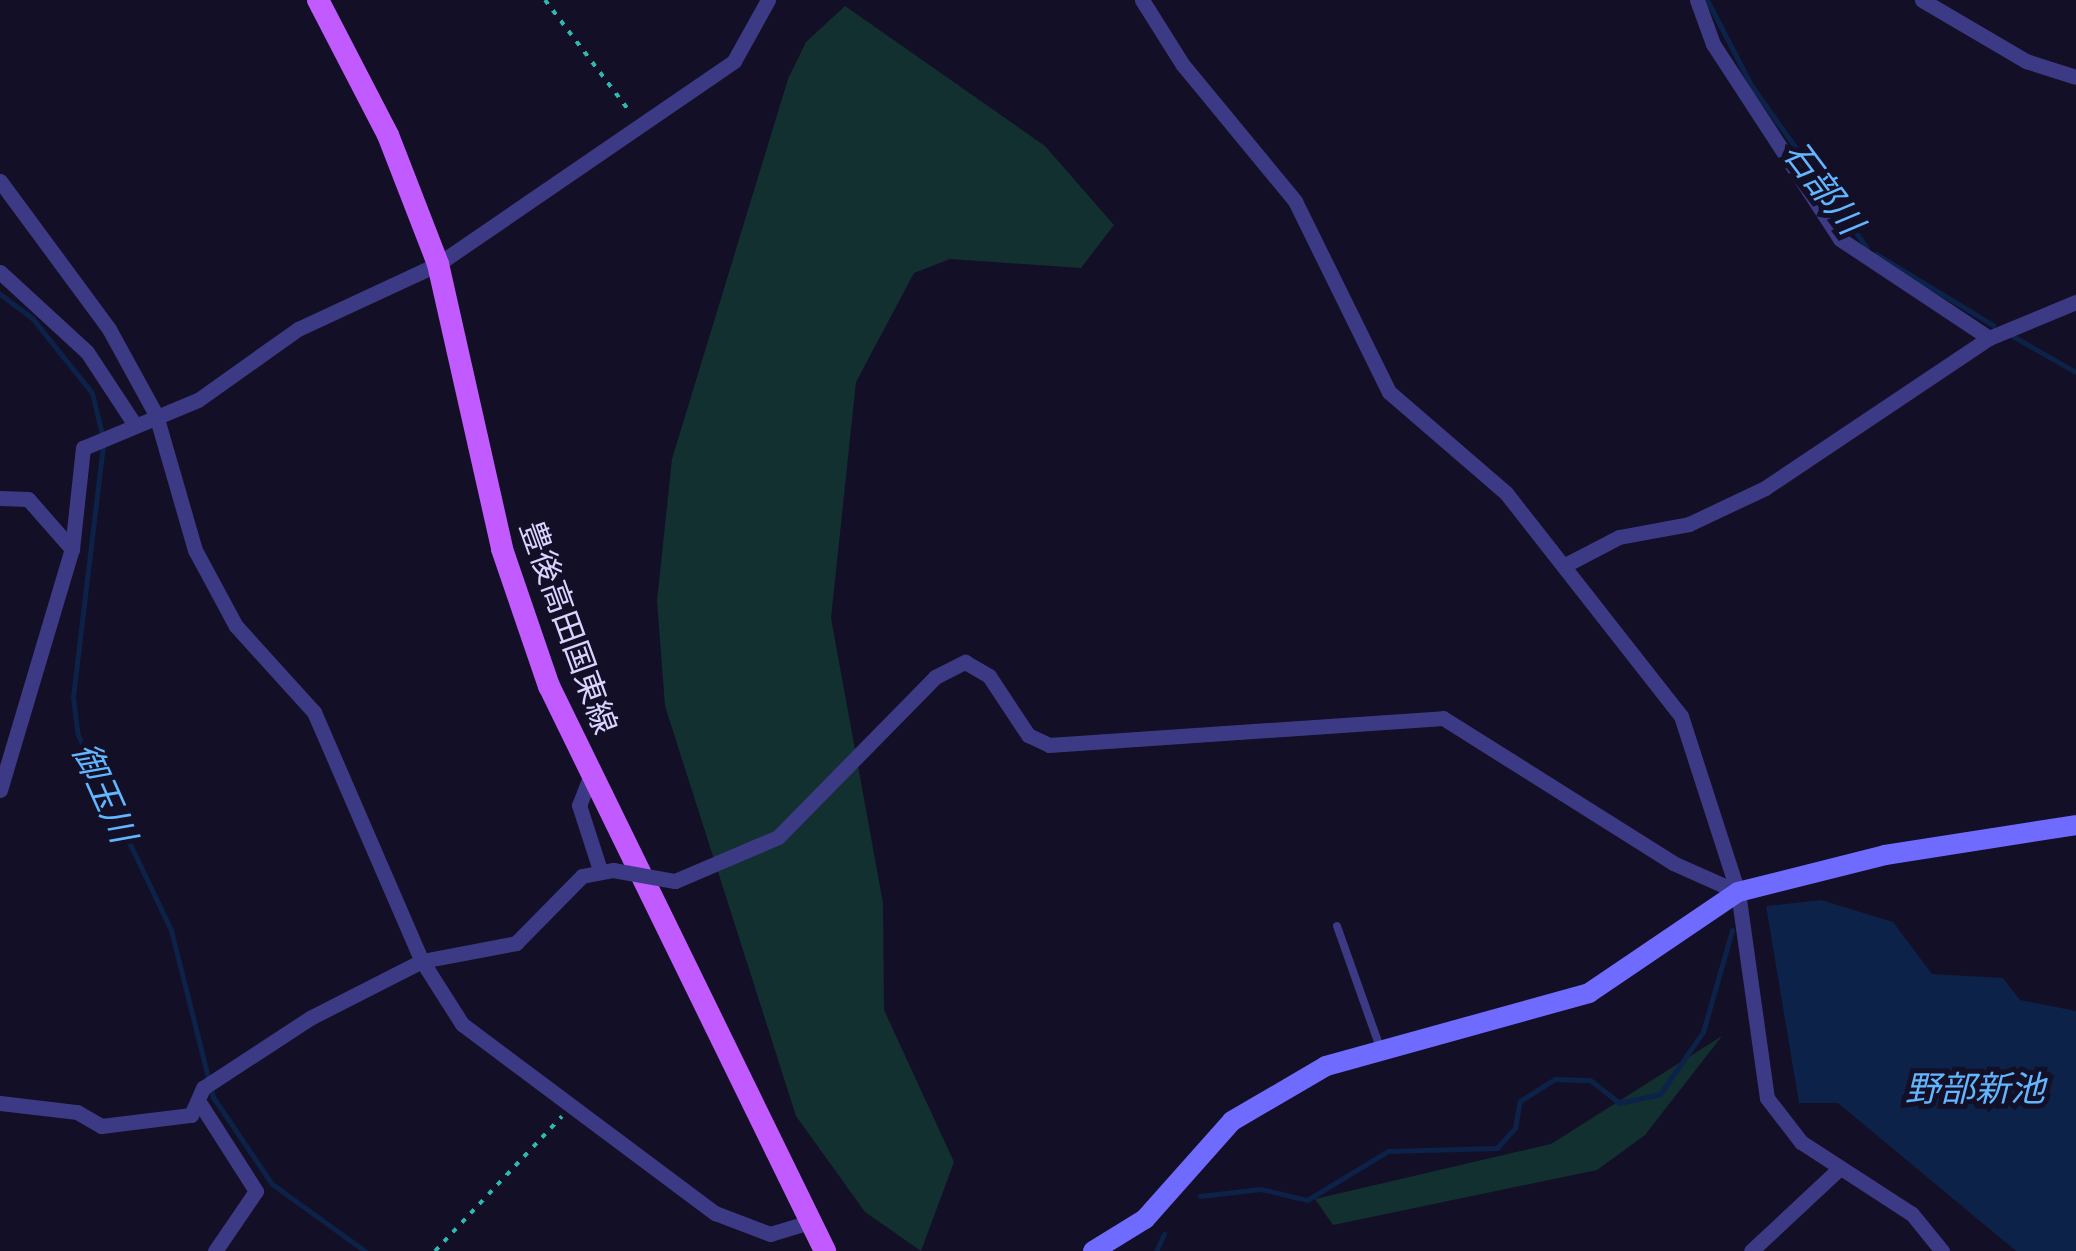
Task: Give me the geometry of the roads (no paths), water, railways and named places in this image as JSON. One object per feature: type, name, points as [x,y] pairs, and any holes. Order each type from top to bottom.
[{"type":"main road","name":"豊後高田国東線","points":[[318,0],[388,135],[438,264],[502,549],[590,776],[825,1251]]},
{"type":"street","points":[[0,790],[72,549],[84,448],[133,422],[198,400],[351,300],[438,264],[734,61],[768,0]]},
{"type":"street","points":[[1142,0],[1182,66],[1296,201],[1389,392],[1490,478],[1569,564],[1698,748],[1738,892],[1767,1098],[1838,1170],[1912,1214],[1942,1251]]},
{"type":"street","points":[[1697,0],[1713,44],[1840,239],[1988,338]]},
{"type":"street","points":[[1922,0],[2026,61],[2076,77]]},
{"type":"street","points":[[0,181],[110,329],[156,415],[195,550],[236,626],[321,726],[422,961],[462,1024],[569,1109],[715,1213],[770,1234],[810,1222]]},
{"type":"street","points":[[0,272],[88,352],[133,422]]},
{"type":"street","points":[[1569,564],[1619,537],[1689,524],[1765,488],[1988,338],[2076,302]]},
{"type":"street","points":[[0,498],[28,499],[72,549]]},
{"type":"street","points":[[0,1103],[76,1112],[101,1126],[157,1123],[422,961],[516,943],[575,882],[607,870],[674,882],[778,838],[936,677],[966,662],[989,676],[1028,736],[1049,746],[1444,718],[1702,880],[1738,892]]},
{"type":"street","points":[[590,776],[579,806],[607,870]]},
{"type":"street","points":[[1093,1251],[1137,1226],[1252,1104],[1381,1050],[1588,993],[1738,892],[1885,855],[2076,825]]},
{"type":"street","points":[[205,1092],[256,1191],[215,1251]]},
{"type":"street","points":[[1751,1251],[1838,1170]]},
{"type":"lane","points":[[1337,926],[1381,1050]]},
{"type":"water","name":"野部新池","points":[[1821,900],[1893,922],[1932,974],[2003,978],[2020,1000],[2076,1011],[2076,1251],[2016,1251],[1838,1103],[1799,1103],[1766,906]]},
{"type":"waterway","name":"石部川","points":[[1707,0],[1751,85],[1867,248]]},
{"type":"waterway","name":"石部川","points":[[1876,254],[1993,325]]},
{"type":"waterway","name":"御玉川","points":[[0,294],[32,318],[92,393],[102,434]]},
{"type":"waterway","name":"石部川","points":[[2009,334],[2076,372]]},
{"type":"waterway","name":"御玉川","points":[[103,445],[73,697],[78,735],[171,930],[213,1097],[272,1184],[365,1251]]},
{"type":"waterway","points":[[1200,1196],[1261,1189],[1307,1200],[1388,1151],[1497,1148],[1515,1128],[1520,1101],[1555,1079],[1590,1080],[1619,1103],[1660,1094],[1703,1032],[1732,930]]},
{"type":"waterway","points":[[1156,1251],[1164,1234]]}]
